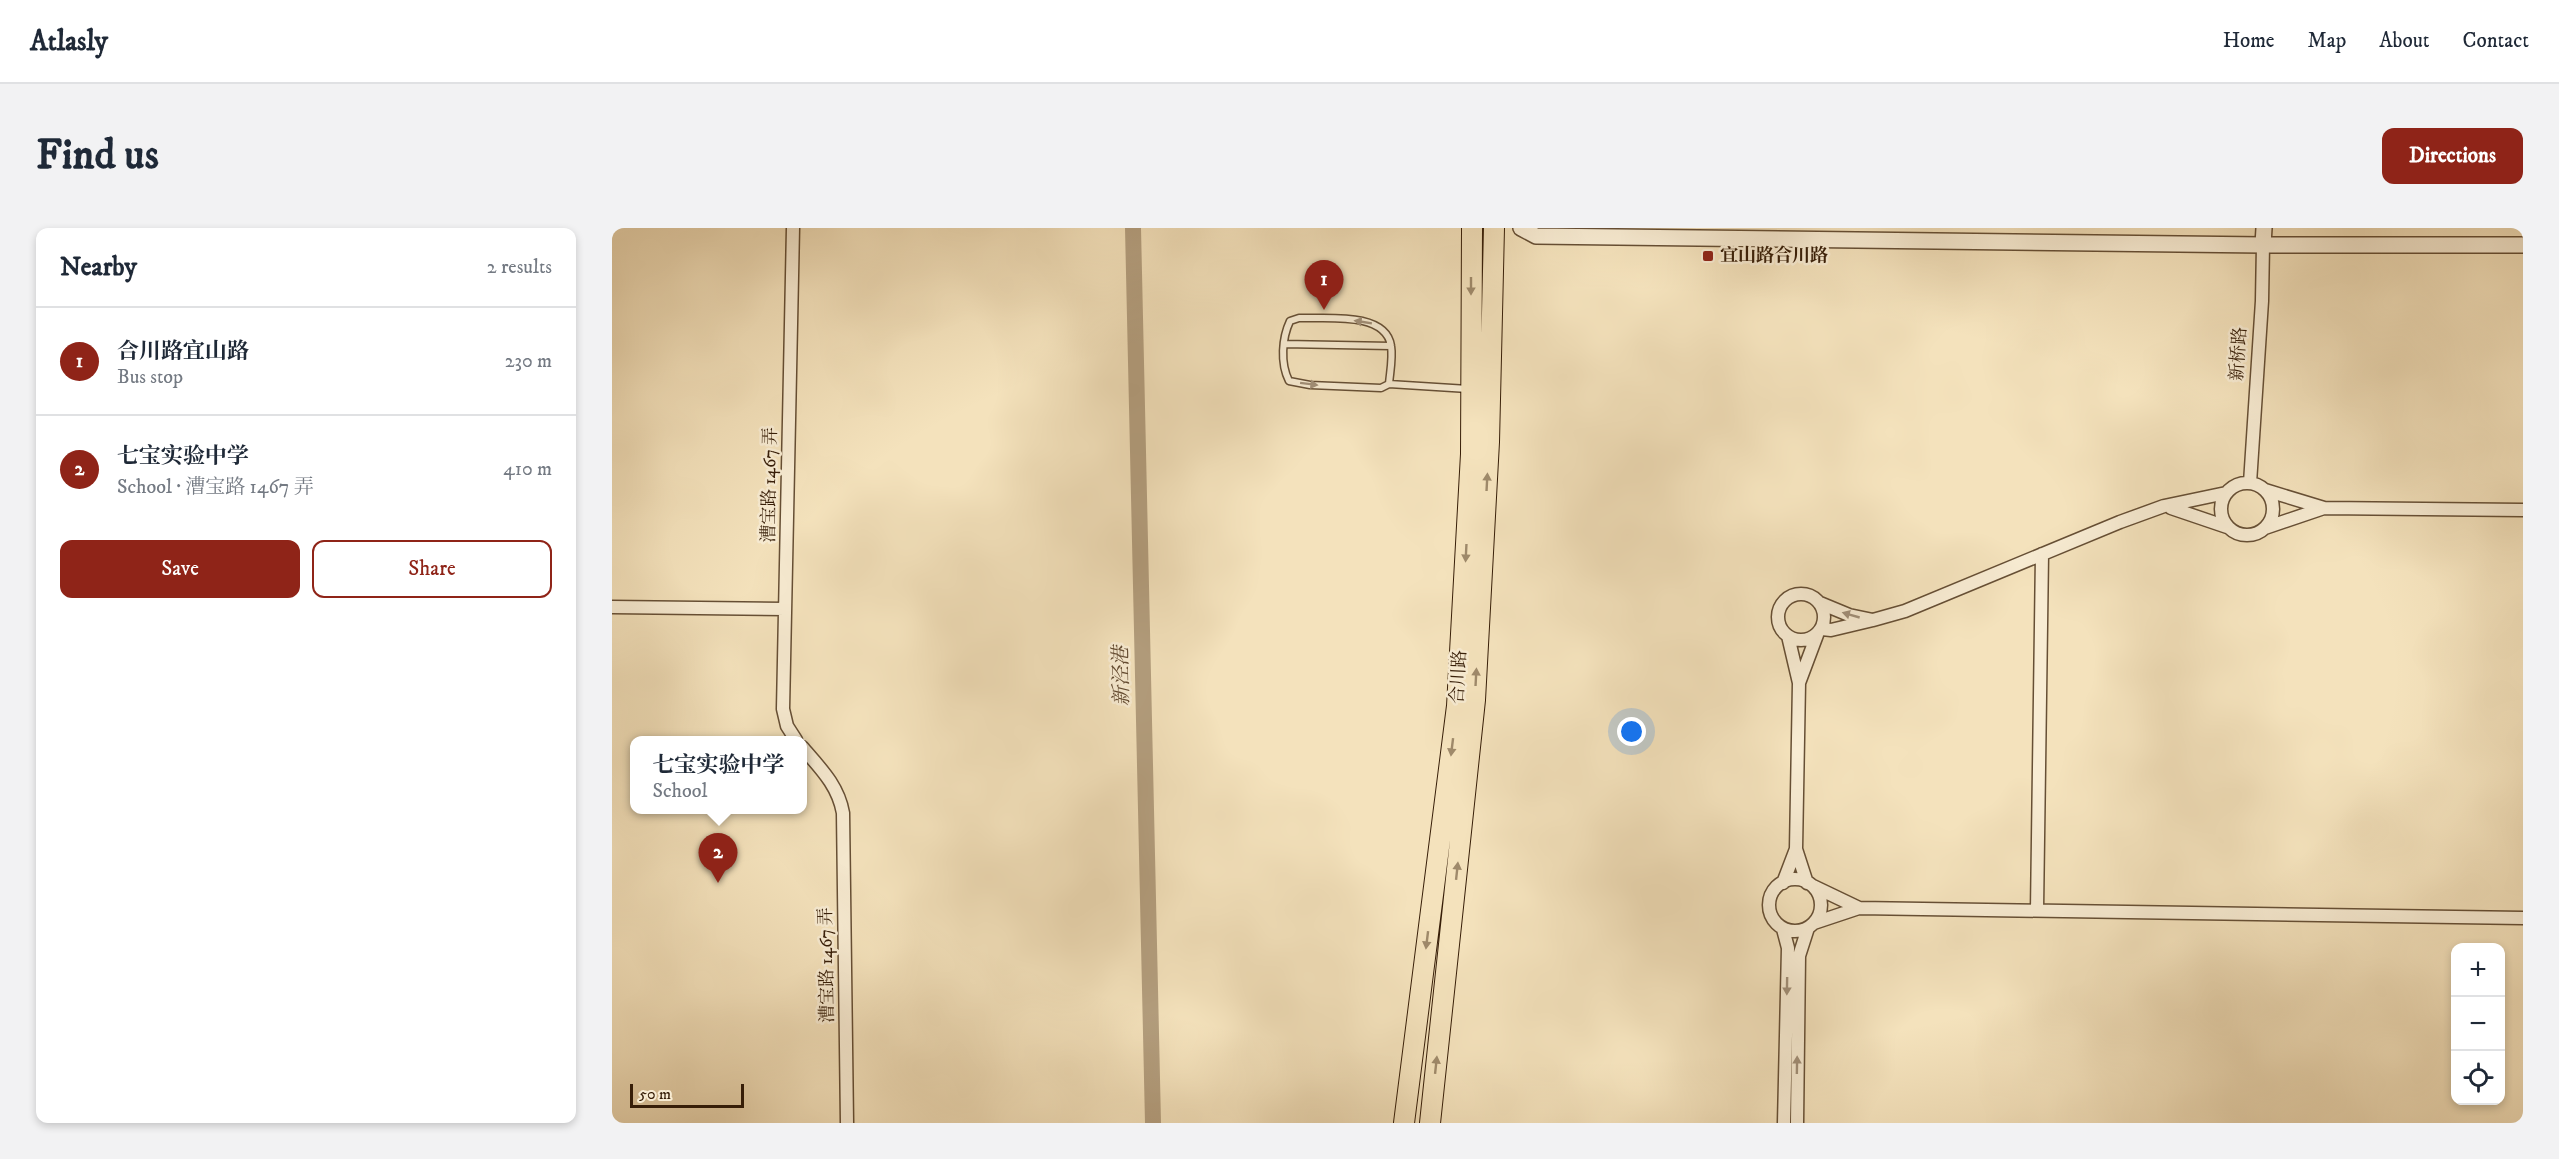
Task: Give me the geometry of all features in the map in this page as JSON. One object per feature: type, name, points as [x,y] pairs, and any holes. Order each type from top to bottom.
[{"type":"main road","name":"合川路","points":[[1404,1123],[1457,706],[1471,454],[1472,228]]},
{"type":"main road","name":"合川路","points":[[1430,1123],[1475,700],[1489,442],[1494,228]]},
{"type":"street","name":"漕宝路 1467 弄","points":[[793,228],[783,709],[787,726],[793,736]]},
{"type":"street","points":[[1521,228],[1536,236],[2263,245],[2523,245]]},
{"type":"street","name":"新桥路","points":[[2250,483],[2262,301],[2264,228]]},
{"type":"street","points":[[2227,527],[2220,510],[2226,493],[2232,487],[2250,483],[2265,490],[2324,508],[2523,510]]},
{"type":"street","points":[[2265,490],[2273,505],[2273,514],[2265,528]]},
{"type":"street","points":[[1873,620],[1849,615],[1803,593],[1788,597],[1783,602],[1778,616],[1782,631],[1788,636],[1802,640],[1819,632],[1873,620],[1905,611],[2042,554],[2164,507],[2226,493]]},
{"type":"street","points":[[2164,507],[2184,510],[2227,527],[2242,536],[2258,533],[2265,528],[2324,508]]},
{"type":"street","points":[[2037,910],[2042,554]]},
{"type":"street","points":[[1799,683],[1825,614],[1820,603]]},
{"type":"street","points":[[612,607],[785,609]]},
{"type":"street","points":[[1783,883],[1796,849],[1799,683],[1788,636]]},
{"type":"street","name":"漕宝路 1467 弄","points":[[807,753],[832,782],[840,797],[843,813],[847,1123]]},
{"type":"street","points":[[1796,849],[1809,884],[1820,900],[1819,916],[1811,925],[1799,956],[1797,1123]]},
{"type":"street","points":[[1859,908],[1796,879],[1783,883],[1773,891],[1769,908],[1776,923],[1791,931],[1859,908],[2520,916]]},
{"type":"street","points":[[1783,928],[1788,948],[1784,1123]]},
{"type":"lane","points":[[1389,384],[1391,346],[1388,336],[1368,320],[1299,318],[1290,321],[1284,333],[1284,371],[1289,381],[1310,385],[1381,388],[1389,384],[1471,389]]},
{"type":"lane","points":[[1284,344],[1391,346]]},
{"type":"waterway","name":"新泾港","points":[[1133,228],[1153,1123]]},
{"type":"place","name":"宜山路合川路","points":[[1708,256]]},
{"type":"place","name":"合川路宜山路","points":[[1324,310]]},
{"type":"place","name":"七宝实验中学","points":[[718,883]]}]
